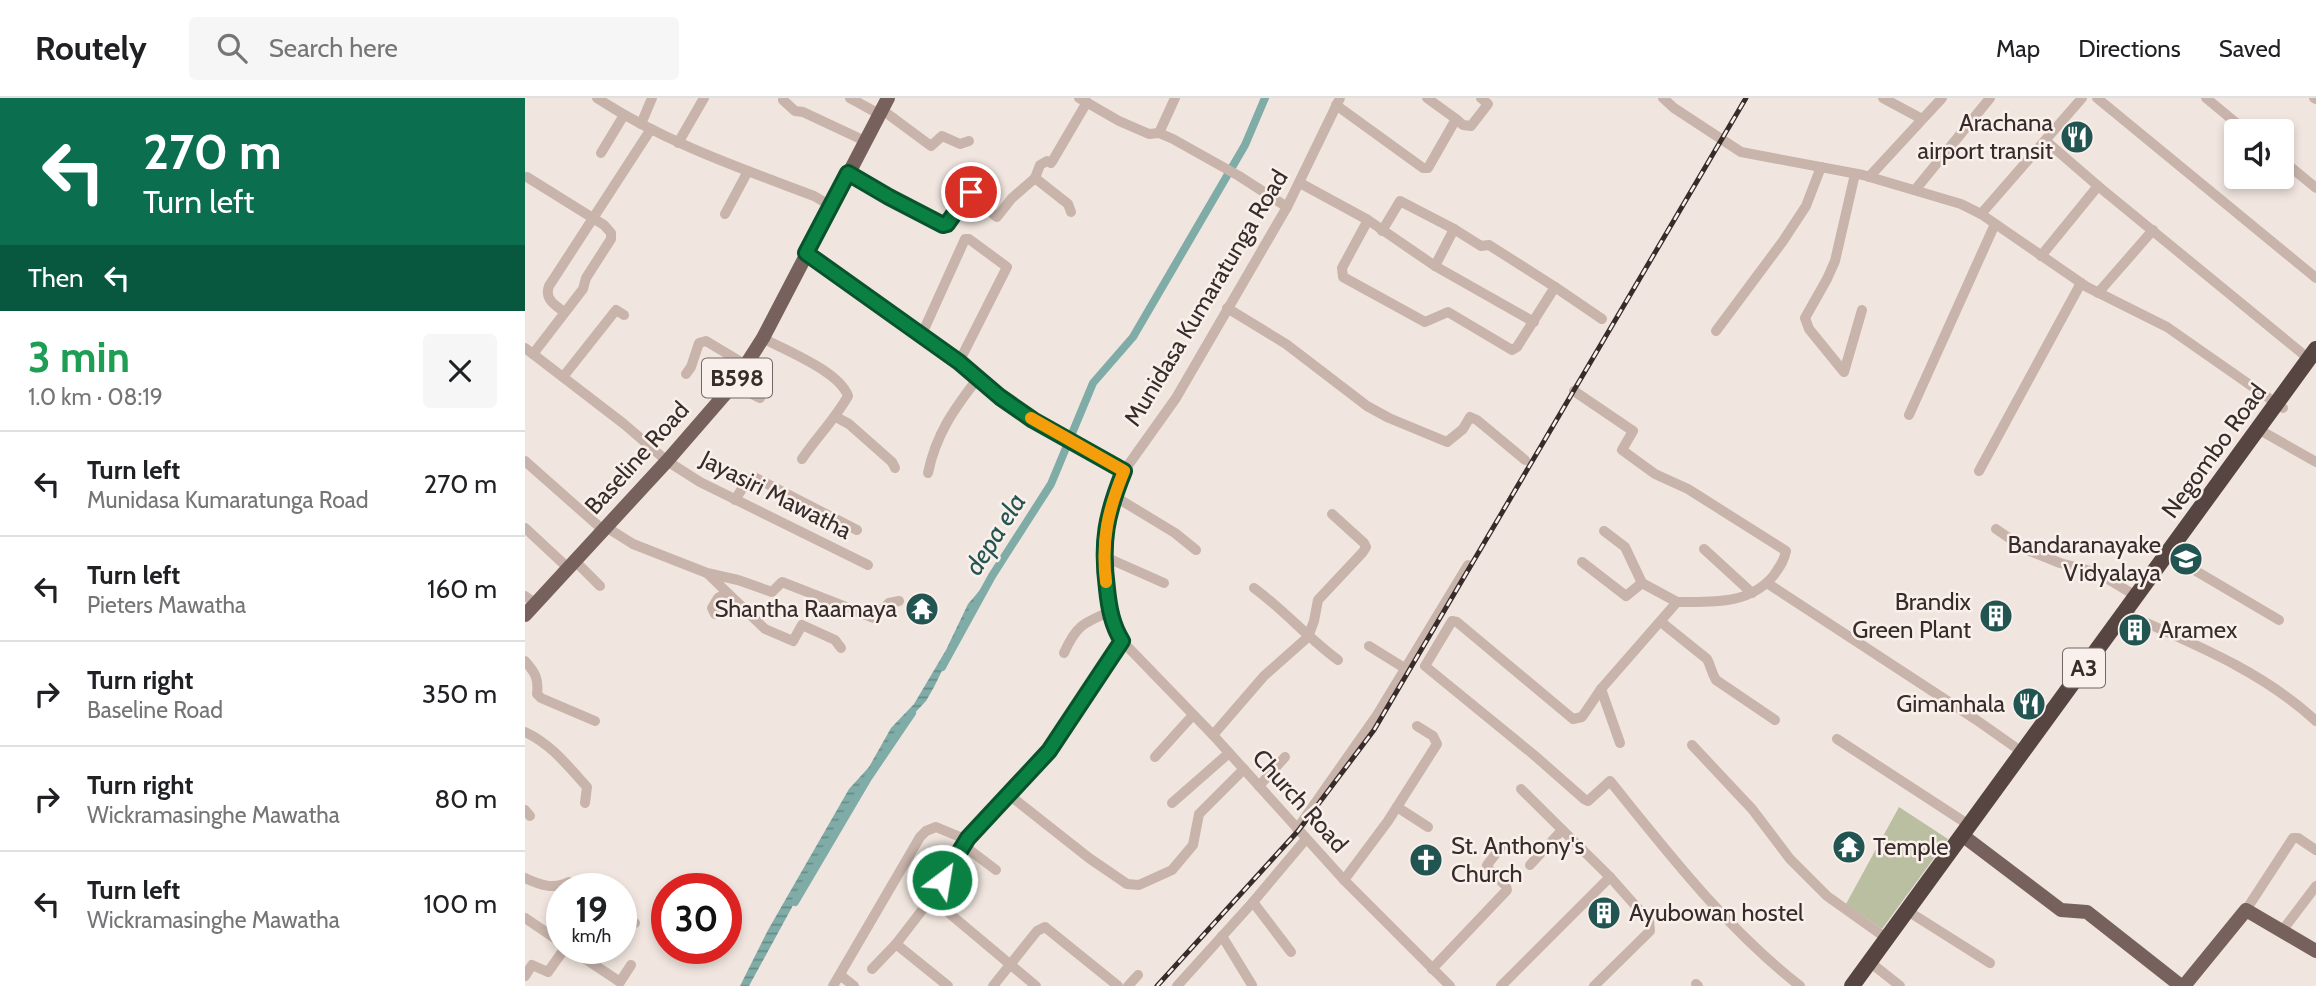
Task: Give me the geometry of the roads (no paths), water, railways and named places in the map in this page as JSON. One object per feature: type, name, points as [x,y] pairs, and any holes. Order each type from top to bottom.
[{"type":"highway","name":"Negombo Road","points":[[1852,986],[2128,614],[2136,596],[2314,357]]},
{"type":"highway","name":"Negombo Road","points":[[1863,986],[1914,915],[2022,752],[2174,558],[2261,431]]},
{"type":"main road","name":"Baseline Road","points":[[525,615],[530,600],[571,564],[605,528],[733,385],[763,338],[883,107]]},
{"type":"main road","points":[[1966,833],[2061,909],[2087,912],[2183,986],[2246,910],[2316,951]]},
{"type":"street","points":[[564,312],[548,298],[547,292],[646,127],[652,98]]},
{"type":"street","points":[[678,143],[704,98]]},
{"type":"street","points":[[850,98],[883,107],[930,146],[942,136],[960,144],[968,141]]},
{"type":"street","points":[[1159,133],[1175,98]]},
{"type":"street","points":[[1427,98],[1464,125],[1471,126],[1488,103],[1481,98]]},
{"type":"street","points":[[1663,98],[1741,152],[1869,177],[1961,204],[2081,283],[2167,327],[2280,405]]},
{"type":"street","points":[[1883,98],[1921,119]]},
{"type":"street","points":[[1869,177],[1942,98]]},
{"type":"street","points":[[1915,190],[1990,98]]},
{"type":"street","points":[[1981,215],[2082,98]]},
{"type":"street","points":[[2097,98],[2316,278]]},
{"type":"street","points":[[2206,98],[2231,119]]},
{"type":"street","points":[[602,100],[624,115],[678,143],[814,196],[831,206]]},
{"type":"street","points":[[783,100],[795,111],[803,112],[865,141]]},
{"type":"street","points":[[848,173],[943,225],[947,224],[971,192],[972,197],[997,217],[1012,198],[1035,178],[1040,165],[1047,161],[1051,163],[1084,100],[1119,121],[1149,134],[1159,133],[1239,176],[1287,206]]},
{"type":"street","points":[[1338,102],[1423,168],[1428,168],[1456,119]]},
{"type":"street","name":"Munidasa Kumaratunga Road","points":[[1122,641],[1109,612],[1103,556],[1105,530],[1124,471],[1176,398],[1300,183],[1338,102]]},
{"type":"street","points":[[601,153],[624,115]]},
{"type":"street","points":[[2046,141],[2098,186],[2314,357]]},
{"type":"street","points":[[1716,331],[1806,206],[1821,167]]},
{"type":"street","points":[[2294,170],[2316,188]]},
{"type":"street","points":[[725,214],[748,171]]},
{"type":"street","points":[[1855,174],[1835,261],[1828,279],[1805,318],[1809,328],[1844,372],[1862,310]]},
{"type":"street","points":[[527,177],[604,225],[611,233],[611,239],[586,278],[583,289],[529,351]]},
{"type":"street","points":[[1035,178],[1068,204],[1071,212]]},
{"type":"street","points":[[1300,183],[1369,220],[1435,266],[1534,322]]},
{"type":"street","points":[[2041,256],[2098,186]]},
{"type":"street","points":[[1382,231],[1400,201],[1481,246],[1489,245],[1602,319]]},
{"type":"street","points":[[1369,220],[1342,268],[1343,277],[1425,322],[1448,312],[1512,349],[1517,347],[1555,287]]},
{"type":"street","points":[[1909,415],[1994,224]]},
{"type":"street","points":[[1435,266],[1454,229]]},
{"type":"street","points":[[2098,293],[2153,230]]},
{"type":"street","points":[[922,334],[965,239],[969,239],[1007,267],[959,362]]},
{"type":"street","points":[[806,253],[922,334],[1033,420],[1124,471]]},
{"type":"street","points":[[1979,471],[2081,283]]},
{"type":"street","points":[[1227,309],[1286,344],[1367,406],[1389,418],[1447,442],[1462,429],[1470,417],[1525,460]]},
{"type":"street","points":[[563,377],[616,310],[624,315]]},
{"type":"street","points":[[763,338],[822,370],[845,387],[848,396],[836,417],[803,459]]},
{"type":"street","points":[[686,374],[699,343],[706,341],[746,365]]},
{"type":"street","name":"Jayasiri Mawatha","points":[[529,351],[624,424],[667,461],[700,482],[868,565]]},
{"type":"street","points":[[928,473],[933,451],[946,421],[978,378]]},
{"type":"street","points":[[733,385],[760,398]]},
{"type":"street","points":[[1574,390],[1633,431],[1622,450],[1634,460],[1655,474],[1688,489],[1786,551],[1784,561],[1767,583],[1745,597],[1713,602],[1677,602],[1642,583],[1625,547],[1604,531]]},
{"type":"street","points":[[836,417],[849,424],[893,462],[895,468]]},
{"type":"street","points":[[2261,431],[2316,462]]},
{"type":"street","points":[[525,461],[605,528],[633,544],[707,573],[772,592],[782,582],[874,618],[889,603],[899,601]]},
{"type":"street","points":[[735,500],[748,479],[754,477],[857,530]]},
{"type":"street","points":[[1114,496],[1175,533],[1196,550]]},
{"type":"street","points":[[1213,734],[1264,676],[1308,637],[1318,600],[1366,547],[1332,514]]},
{"type":"street","points":[[525,528],[600,586]]},
{"type":"street","points":[[1996,529],[2025,549],[2060,563],[2098,573],[2136,596]]},
{"type":"street","points":[[1704,549],[1752,593]]},
{"type":"street","points":[[1103,556],[1164,583]]},
{"type":"street","points":[[2174,558],[2279,620]]},
{"type":"street","points":[[1581,562],[1626,596],[1642,583]]},
{"type":"street","points":[[1297,829],[1377,715],[1468,565]]},
{"type":"street","points":[[707,573],[765,629],[781,638],[793,641],[802,625],[835,640],[841,648]]},
{"type":"street","points":[[1767,583],[1964,711],[2022,752]]},
{"type":"street","points":[[1254,588],[1338,660]]},
{"type":"street","points":[[715,614],[712,608],[717,598],[726,593]]},
{"type":"street","points":[[1677,602],[1601,689],[1582,718],[1573,719],[1457,622],[1453,621],[1425,666],[1584,799],[1588,801],[1610,781],[1685,873],[1739,932],[1800,986]]},
{"type":"street","points":[[1064,653],[1081,625],[1109,612]]},
{"type":"street","points":[[2128,614],[2205,649],[2267,682],[2316,721]]},
{"type":"street","points":[[1661,622],[1707,659],[1716,680],[1775,720]]},
{"type":"street","points":[[872,970],[931,898],[966,841],[1049,751],[1122,641]]},
{"type":"street","name":"Church Road","points":[[1122,641],[1213,734],[1343,880],[1450,986]]},
{"type":"street","points":[[1369,646],[1406,669]]},
{"type":"street","points":[[525,661],[534,670],[539,682],[537,694],[541,698],[595,721]]},
{"type":"street","points":[[1601,689],[1620,743]]},
{"type":"street","points":[[1155,757],[1193,715]]},
{"type":"street","points":[[1343,880],[1397,807],[1437,744],[1433,736],[1417,726]]},
{"type":"street","points":[[525,732],[560,756],[587,787],[585,803]]},
{"type":"street","points":[[1836,739],[1966,833]]},
{"type":"street","points":[[1692,745],[1752,809],[1799,868],[1828,896],[1886,938]]},
{"type":"street","points":[[1172,803],[1229,752]]},
{"type":"street","points":[[1259,786],[1285,757]]},
{"type":"street","points":[[1008,794],[1089,858],[1126,884],[1134,886],[1172,870],[1193,845],[1199,814],[1244,769]]},
{"type":"street","points":[[1521,789],[1610,877],[1647,918],[1650,931],[1594,986]]},
{"type":"street","points":[[1397,807],[1428,827]]},
{"type":"street","points":[[832,986],[926,831],[936,827],[960,837],[996,870]]},
{"type":"street","points":[[1530,865],[1562,830]]},
{"type":"street","points":[[2246,910],[2293,838],[2298,838],[2316,850]]},
{"type":"street","points":[[1177,986],[1306,839]]},
{"type":"street","points":[[1432,969],[1507,890],[1487,865],[1502,846]]},
{"type":"street","points":[[1501,986],[1610,877]]},
{"type":"street","points":[[525,878],[546,885]]},
{"type":"street","points":[[2282,931],[2316,886]]},
{"type":"street","points":[[931,898],[1036,986]]},
{"type":"street","points":[[1253,902],[1291,953]]},
{"type":"street","points":[[1914,915],[1990,963]]},
{"type":"street","points":[[525,918],[546,932]]},
{"type":"street","points":[[993,986],[1037,931],[1045,926],[1118,986]]},
{"type":"street","points":[[1222,936],[1252,985]]},
{"type":"street","points":[[896,944],[948,986]]},
{"type":"street","points":[[525,976],[532,965],[548,972],[554,964]]},
{"type":"street","points":[[592,964],[620,982],[631,965]]},
{"type":"street","points":[[1876,967],[1900,986]]},
{"type":"street","points":[[840,975],[853,986]]},
{"type":"street","points":[[1128,986],[1138,975]]},
{"type":"water","points":[[992,576],[926,701],[896,733],[809,876],[749,986],[740,986],[768,930],[849,789],[869,767],[891,728],[914,704],[946,650],[968,604]]},
{"type":"waterway","name":"depa ela","points":[[942,667],[992,576],[1051,484],[1093,383],[1133,337],[1245,145],[1265,98]]},
{"type":"waterway","name":"depa ela","points":[[795,902],[868,778],[912,713]]},
{"type":"railway","points":[[1157,986],[1298,831],[1374,730],[1746,98]]},
{"type":"place","name":"Arachana airport transit","points":[[2077,137]]},
{"type":"place","name":"Bandaranayake Vidyalaya","points":[[2186,559]]},
{"type":"place","name":"Shantha Raamaya","points":[[922,609]]},
{"type":"place","name":"Brandix Green Plant","points":[[1996,616]]},
{"type":"place","name":"Aramex","points":[[2135,630]]},
{"type":"place","name":"Gimanhala","points":[[2029,704]]},
{"type":"place","name":"Temple","points":[[1849,847]]},
{"type":"place","name":"St. Anthony's Church","points":[[1426,860]]},
{"type":"place","name":"Ayubowan hostel","points":[[1604,913]]}]
